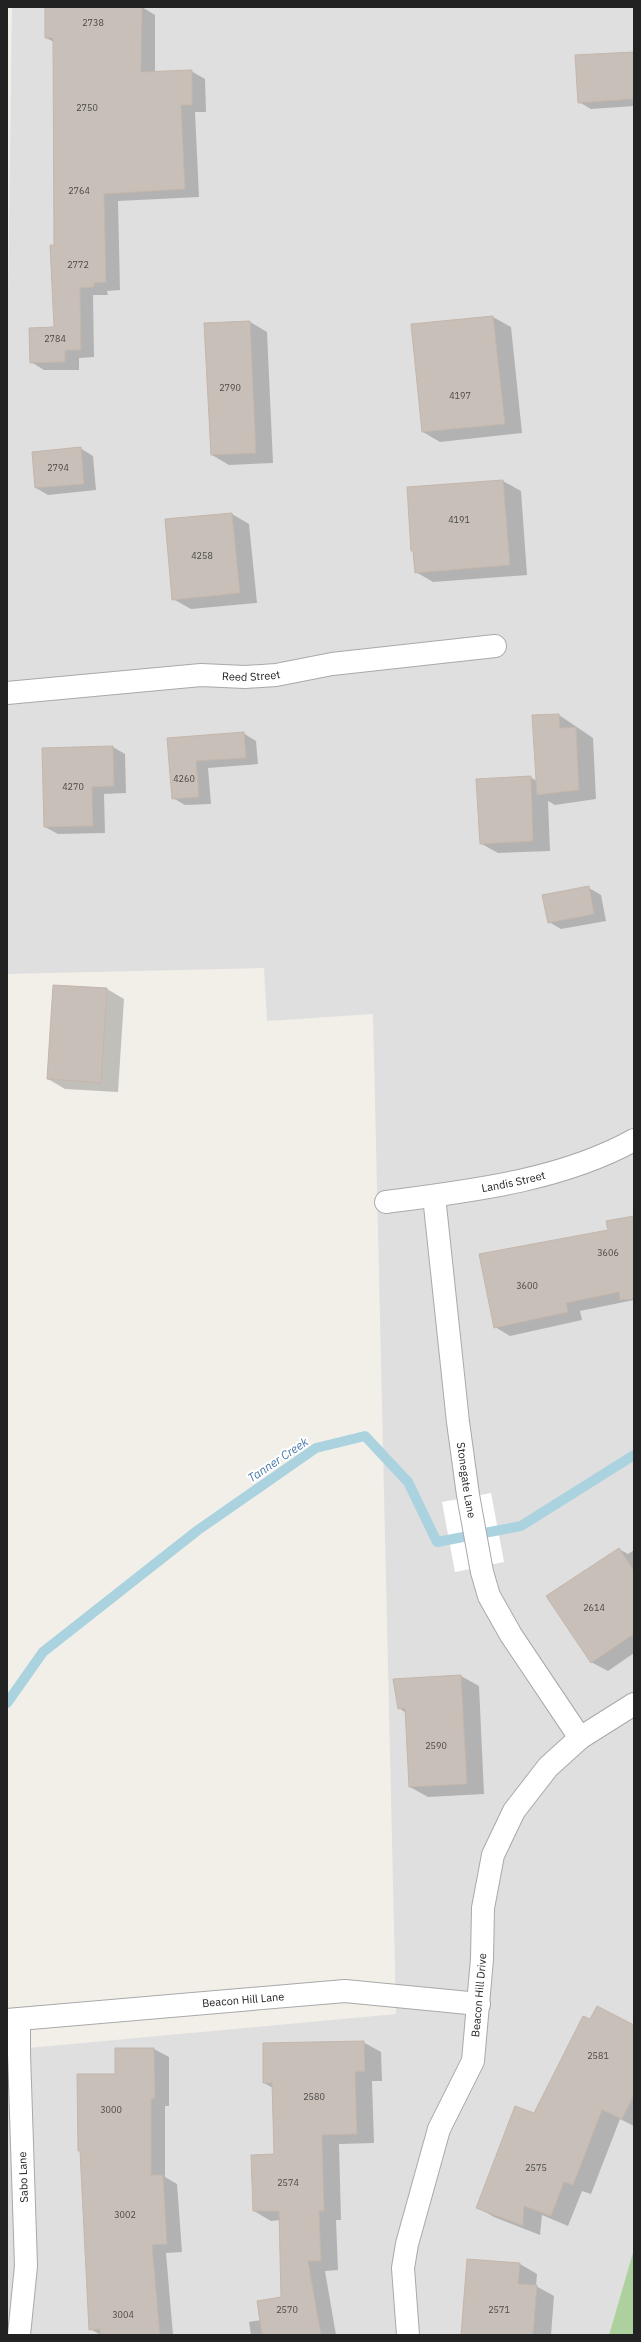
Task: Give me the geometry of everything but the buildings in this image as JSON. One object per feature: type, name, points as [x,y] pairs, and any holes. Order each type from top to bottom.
[{"type":"street","name":"Reed Street","points":[[7,693],[201,675],[244,678],[276,675],[332,664],[495,646]]},
{"type":"street","name":"Landis Street","points":[[386,1202],[434,1196],[504,1184],[569,1168],[609,1154],[634,1140]]},
{"type":"street","name":"Stonegate Lane","points":[[434,1196],[450,1361],[468,1495],[482,1572],[489,1596],[511,1635],[580,1738]]},
{"type":"street","name":"Beacon Hill Drive","points":[[408,2335],[403,2268],[407,2244],[439,2129],[473,2061],[479,2004],[483,1908],[487,1880],[495,1851],[502,1833],[519,1805],[548,1767],[561,1753],[580,1738],[634,1704]]},
{"type":"street","name":"Beacon Hill Lane","points":[[13,2019],[345,1991],[479,2004]]},
{"type":"street","name":"Sabo Lane","points":[[13,2019],[19,2053],[26,2266],[19,2335]]},
{"type":"shaded area","points":[[12,7],[634,7],[634,2249],[609,2335],[7,2335],[7,2050],[396,2014],[373,1014],[267,1021],[264,968],[7,974],[7,372]]},
{"type":"green space","points":[[634,2249],[634,2335],[609,2335]]},
{"type":"pier","points":[[491,1493],[504,1562],[455,1572],[442,1502]]},
{"type":"waterway","name":"Tanner Creek","points":[[7,1703],[43,1652],[198,1530],[316,1448],[365,1436],[408,1482],[437,1542],[521,1526],[634,1455]]}]
